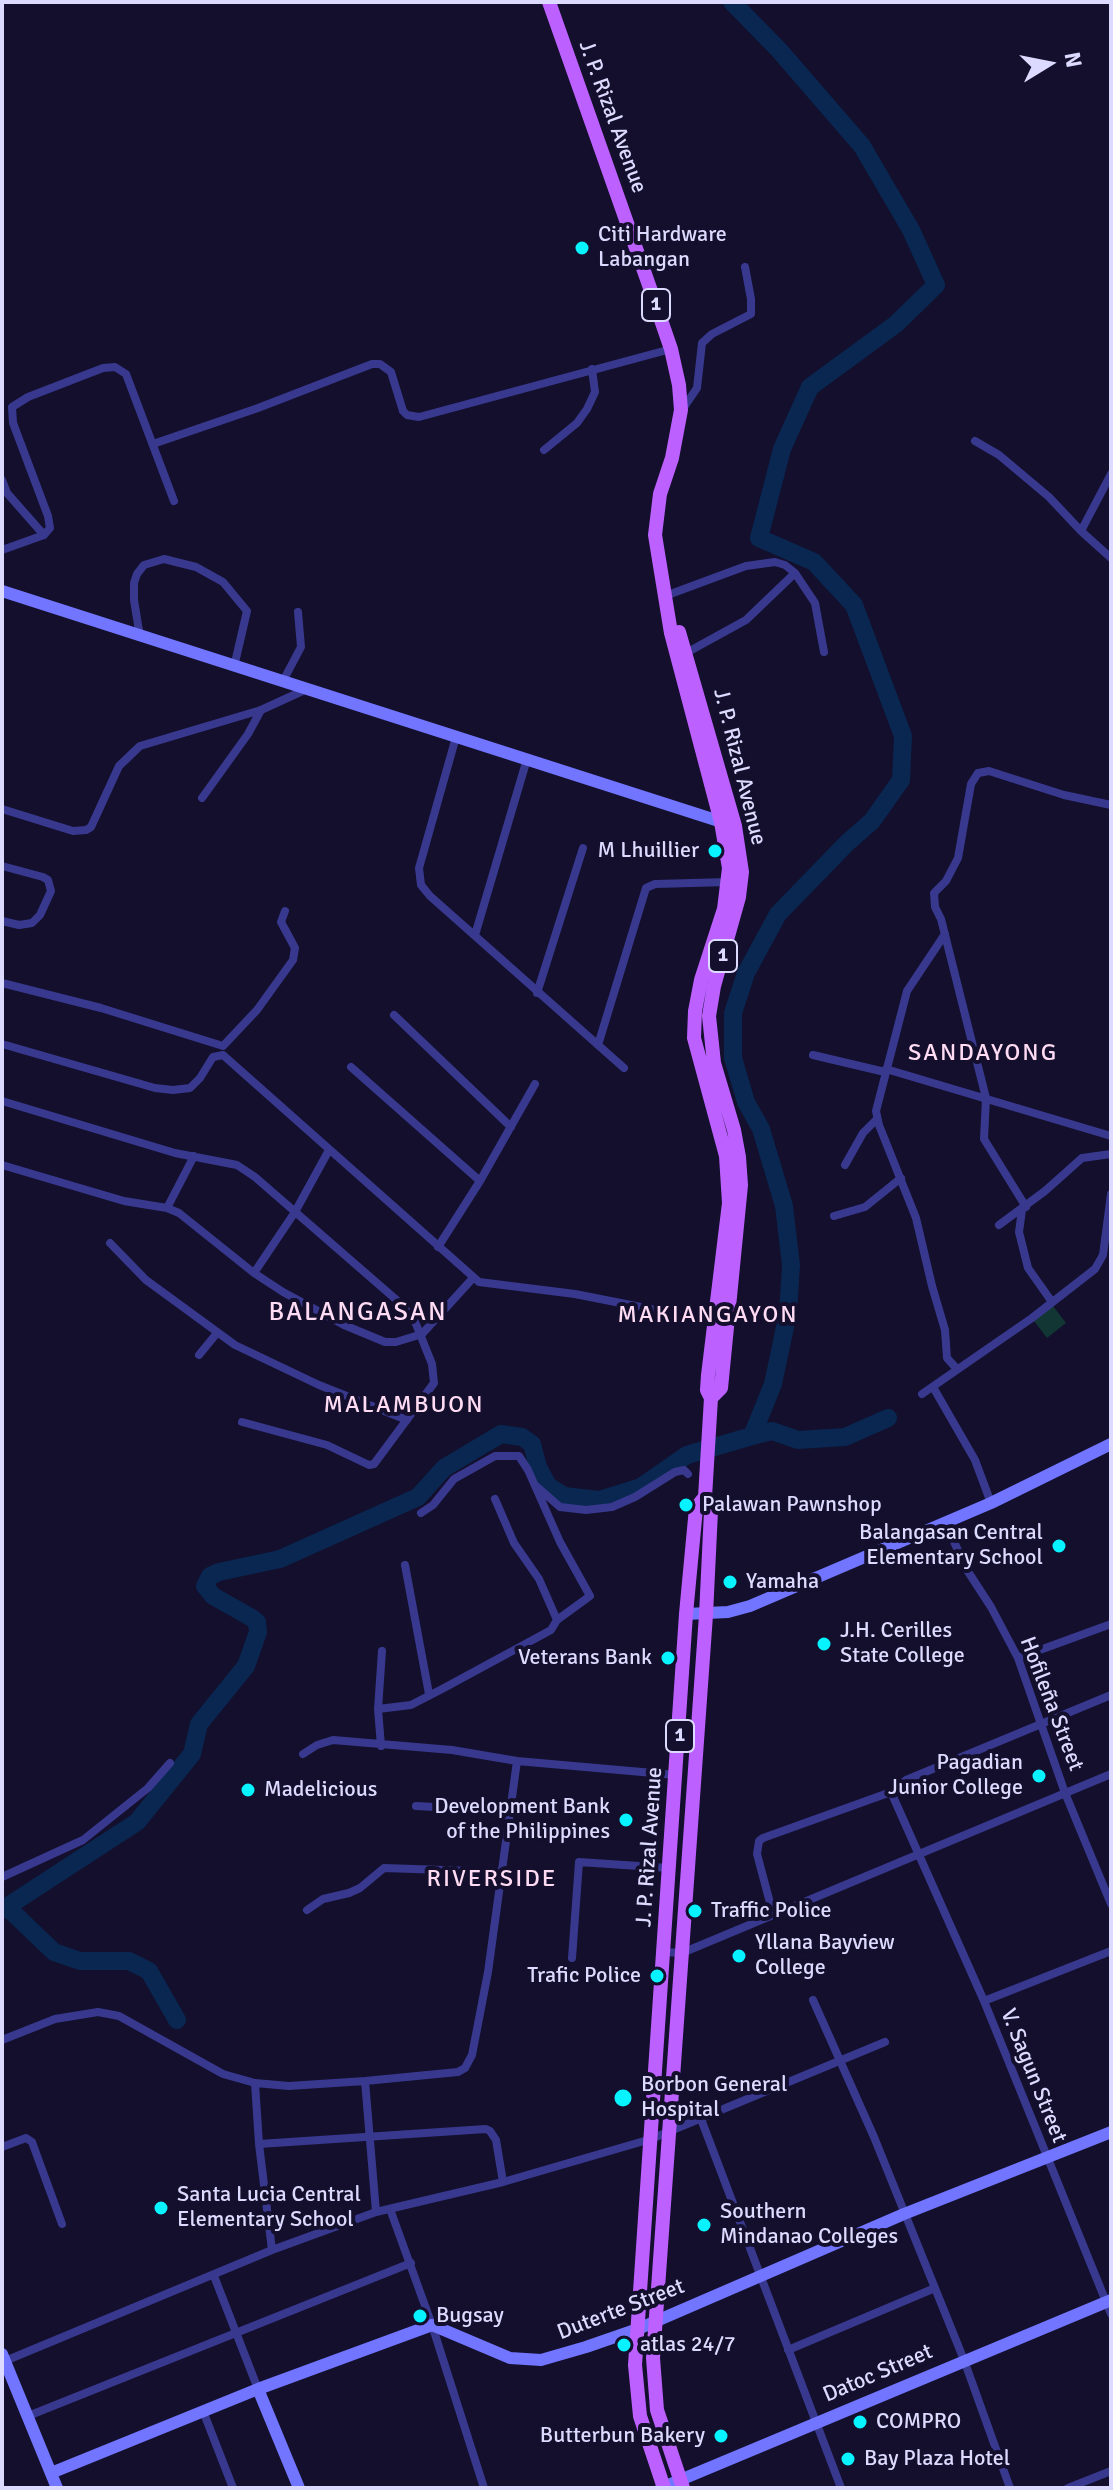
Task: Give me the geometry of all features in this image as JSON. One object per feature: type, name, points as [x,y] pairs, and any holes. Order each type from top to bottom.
[{"type":"main road","name":"J. P. Rizal Avenue","points":[[549,2],[671,349],[679,385],[681,410],[656,516],[659,566],[671,633],[728,824]]},
{"type":"main road","points":[[2,591],[728,824]]},
{"type":"main road","name":"J. P. Rizal Avenue","points":[[670,618],[677,626],[686,653],[728,824],[735,882],[701,980],[694,1038],[726,1156],[733,1218],[719,1322],[721,1388],[711,1398],[709,1420],[705,1497],[711,1511],[706,1615],[653,2358],[657,2410],[681,2484]]},
{"type":"main road","points":[[686,1614],[706,1615],[750,1606],[991,1503],[1111,1444]]},
{"type":"main road","name":"J. P. Rizal Avenue","points":[[663,2488],[640,2416],[635,2365],[686,1614],[696,1508],[705,1497]]},
{"type":"main road","points":[[656,2076],[673,2077]]},
{"type":"main road","name":"Duterte Street","points":[[432,2325],[487,2350],[525,2360],[541,2360],[638,2329],[904,2214],[1111,2132]]},
{"type":"main road","name":"Datoc Street","points":[[663,2488],[681,2484],[816,2422],[964,2360],[1109,2305]]},
{"type":"main road","points":[[51,2473],[258,2389],[432,2325]]},
{"type":"main road","points":[[3,2357],[57,2488]]},
{"type":"main road","points":[[258,2389],[299,2488]]},
{"type":"street","points":[[681,410],[697,388],[702,343],[712,334],[751,314],[745,267]]},
{"type":"street","points":[[153,444],[372,364],[386,366],[391,372],[403,411],[413,417],[490,400],[671,349]]},
{"type":"street","points":[[2,550],[44,535],[50,528],[11,411],[15,404],[103,368],[115,367],[126,374],[131,383],[174,501]]},
{"type":"street","points":[[544,450],[577,423],[587,409],[595,392],[592,369]]},
{"type":"street","points":[[975,441],[999,455],[1040,488],[1111,558]]},
{"type":"street","points":[[1081,531],[1111,474]]},
{"type":"street","points":[[2,480],[4,493],[44,535]]},
{"type":"street","points":[[140,637],[134,583],[144,565],[164,559],[196,567],[223,582],[247,611],[234,667]]},
{"type":"street","points":[[665,596],[727,571],[775,562],[795,573],[815,603],[824,652]]},
{"type":"street","points":[[686,653],[746,620],[795,573]]},
{"type":"street","points":[[283,681],[301,647],[298,612]]},
{"type":"street","points":[[2,809],[73,831],[86,830],[91,827],[119,766],[140,746],[261,710],[307,688]]},
{"type":"street","points":[[202,798],[248,734],[261,710]]},
{"type":"street","points":[[456,737],[419,868],[419,878],[430,896],[624,1068]]},
{"type":"street","points":[[475,935],[527,759]]},
{"type":"street","points":[[1052,1302],[1028,1268],[1019,1232],[1024,1208],[984,1139],[986,1098],[941,919],[935,907],[934,893],[946,881],[958,858],[971,784],[978,773],[989,771],[1064,795],[1111,805]]},
{"type":"street","points":[[537,993],[583,848]]},
{"type":"street","points":[[2,866],[43,877],[48,880],[51,891],[40,915],[32,923],[19,925],[2,921]]},
{"type":"street","points":[[598,1045],[646,888],[655,884],[735,882]]},
{"type":"street","points":[[2,1044],[155,1088],[190,1088],[213,1057],[223,1050],[257,1010],[293,960],[295,948],[281,922],[285,911]]},
{"type":"street","points":[[945,934],[940,946],[907,991],[885,1070],[877,1119],[916,1218],[945,1330],[947,1358],[957,1369]]},
{"type":"street","points":[[2,983],[75,1001],[223,1050],[329,1150],[473,1278],[489,1285],[575,1294],[719,1322]]},
{"type":"street","points":[[394,1015],[511,1127]]},
{"type":"street","points":[[813,1055],[885,1070],[1111,1136]]},
{"type":"street","points":[[351,1067],[480,1181]]},
{"type":"street","points":[[438,1247],[535,1084]]},
{"type":"street","points":[[2,1101],[244,1169],[403,1305],[422,1334],[432,1364],[434,1383],[377,1463],[372,1465],[327,1445],[242,1422]]},
{"type":"street","points":[[845,1165],[861,1137],[877,1119]]},
{"type":"street","points":[[254,1273],[295,1212],[329,1150]]},
{"type":"street","points":[[999,1225],[1024,1208],[1082,1158],[1111,1154]]},
{"type":"street","points":[[167,1208],[194,1156]]},
{"type":"street","points":[[2,1165],[124,1201],[167,1208],[189,1219],[254,1273],[283,1292],[372,1338],[396,1342],[422,1334],[473,1278]]},
{"type":"street","points":[[834,1216],[865,1207],[901,1178]]},
{"type":"street","points":[[922,1394],[1086,1279],[1100,1261],[1105,1244],[1111,1194]]},
{"type":"street","points":[[110,1243],[146,1280],[217,1333],[258,1357],[319,1385],[407,1420]]},
{"type":"street","points":[[199,1355],[217,1333]]},
{"type":"street","points":[[933,1387],[975,1460],[991,1503]]},
{"type":"street","points":[[378,1709],[411,1705],[444,1688],[551,1630],[557,1620],[590,1595],[560,1542],[519,1456],[495,1456],[454,1479],[433,1505],[421,1513]]},
{"type":"street","points":[[532,1483],[560,1507],[586,1510],[612,1507],[635,1497],[675,1472],[684,1470],[688,1474]]},
{"type":"street","points":[[495,1499],[520,1555],[539,1579],[557,1620]]},
{"type":"street","name":"Hofileña Street","points":[[945,1522],[967,1570],[1018,1658],[1065,1793],[1111,1904]]},
{"type":"street","points":[[405,1565],[429,1694]]},
{"type":"street","points":[[1018,1658],[1111,1624]]},
{"type":"street","points":[[381,1746],[378,1709],[382,1651]]},
{"type":"street","points":[[773,1914],[757,1854],[759,1841],[763,1838],[891,1792],[906,1780],[1111,1695]]},
{"type":"street","points":[[303,1754],[333,1740],[677,1775]]},
{"type":"street","points":[[2,2040],[67,2016],[115,2014],[223,2074],[255,2083],[289,2086],[458,2072],[465,2068],[472,2055],[488,1972],[517,1761]]},
{"type":"street","points":[[2,1877],[83,1840],[148,1788],[170,1763]]},
{"type":"street","points":[[664,1952],[682,1953],[1111,1774]]},
{"type":"street","name":"V. Sagun Street","points":[[891,1792],[984,2001],[1109,2305]]},
{"type":"street","points":[[416,1806],[511,1811]]},
{"type":"street","points":[[572,1958],[579,1862],[670,1868]]},
{"type":"street","points":[[307,1910],[323,1899],[360,1888],[384,1868],[503,1872]]},
{"type":"street","points":[[984,2001],[1111,1951]]},
{"type":"street","points":[[813,2000],[935,2288],[1010,2488]]},
{"type":"street","points":[[3,2357],[376,2212],[503,2182],[669,2133],[885,2042]]},
{"type":"street","points":[[365,2081],[376,2212]]},
{"type":"street","points":[[255,2083],[272,2250]]},
{"type":"street","points":[[701,2119],[841,2488]]},
{"type":"street","points":[[259,2144],[490,2131],[496,2140],[503,2182]]},
{"type":"street","points":[[2,2147],[26,2138],[32,2142],[62,2224]]},
{"type":"street","points":[[390,2209],[432,2325],[484,2488]]},
{"type":"street","points":[[28,2416],[411,2263]]},
{"type":"street","points":[[214,2276],[258,2389]]},
{"type":"street","points":[[788,2350],[935,2288]]},
{"type":"street","points":[[203,2411],[233,2488]]},
{"type":"street","points":[[1068,2488],[1111,2471]]},
{"type":"green space","points":[[1053,1306],[1066,1323],[1047,1338],[1034,1321]]},
{"type":"waterway","points":[[732,2],[779,50],[862,146],[911,230],[936,285],[896,324],[810,387],[782,449],[759,538],[814,562],[854,605],[903,736],[901,780],[872,821],[778,914],[746,973],[733,1013],[733,1058],[746,1102],[761,1129],[784,1206],[791,1265],[788,1313],[773,1384],[752,1436]]},
{"type":"waterway","points":[[2,1910],[137,1822],[192,1754],[199,1724],[246,1666],[258,1632],[257,1622],[213,1596],[205,1586],[210,1576],[280,1559],[418,1497],[444,1468],[501,1434],[522,1437],[532,1444],[538,1467],[548,1486],[564,1496],[599,1500],[641,1487],[687,1455],[752,1436],[772,1431],[798,1440],[845,1437],[888,1418]]},
{"type":"waterway","points":[[8,1908],[54,1952],[80,1961],[129,1961],[149,1971],[177,2020]]},
{"type":"place","name":"Citi Hardware Labangan","points":[[582,248]]},
{"type":"place","name":"M Lhuillier","points":[[715,851]]},
{"type":"place","name":"Palawan Pawnshop","points":[[686,1505]]},
{"type":"place","name":"Balangasan Central Elementary School","points":[[1059,1546]]},
{"type":"place","name":"Yamaha","points":[[730,1582]]},
{"type":"place","name":"J.H. Cerilles State College","points":[[824,1644]]},
{"type":"place","name":"Veterans Bank","points":[[668,1658]]},
{"type":"place","name":"Pagadian Junior College","points":[[1039,1776]]},
{"type":"place","name":"Madelicious","points":[[248,1790]]},
{"type":"place","name":"Development Bank of the Philippines","points":[[626,1820]]},
{"type":"place","name":"Traffic Police","points":[[695,1911]]},
{"type":"place","name":"Yllana Bayview College","points":[[739,1956]]},
{"type":"place","name":"Trafic Police","points":[[657,1976]]},
{"type":"place","name":"Borbon General Hospital","points":[[623,2098]]},
{"type":"place","name":"Santa Lucia Central Elementary School","points":[[161,2208]]},
{"type":"place","name":"Southern Mindanao Colleges","points":[[704,2225]]},
{"type":"place","name":"Bugsay","points":[[420,2316]]},
{"type":"place","name":"atlas 24/7","points":[[624,2345]]},
{"type":"place","name":"COMPRO","points":[[860,2422]]},
{"type":"place","name":"Butterbun Bakery","points":[[721,2436]]},
{"type":"place","name":"Bay Plaza Hotel","points":[[848,2459]]},
{"type":"district","name":"SANDAYONG","points":[[983,1054]]},
{"type":"district","name":"BALANGASAN","points":[[358,1313]]},
{"type":"district","name":"MAKIANGAYON","points":[[708,1316]]},
{"type":"district","name":"MALAMBUON","points":[[404,1406]]},
{"type":"district","name":"RIVERSIDE","points":[[492,1880]]}]
